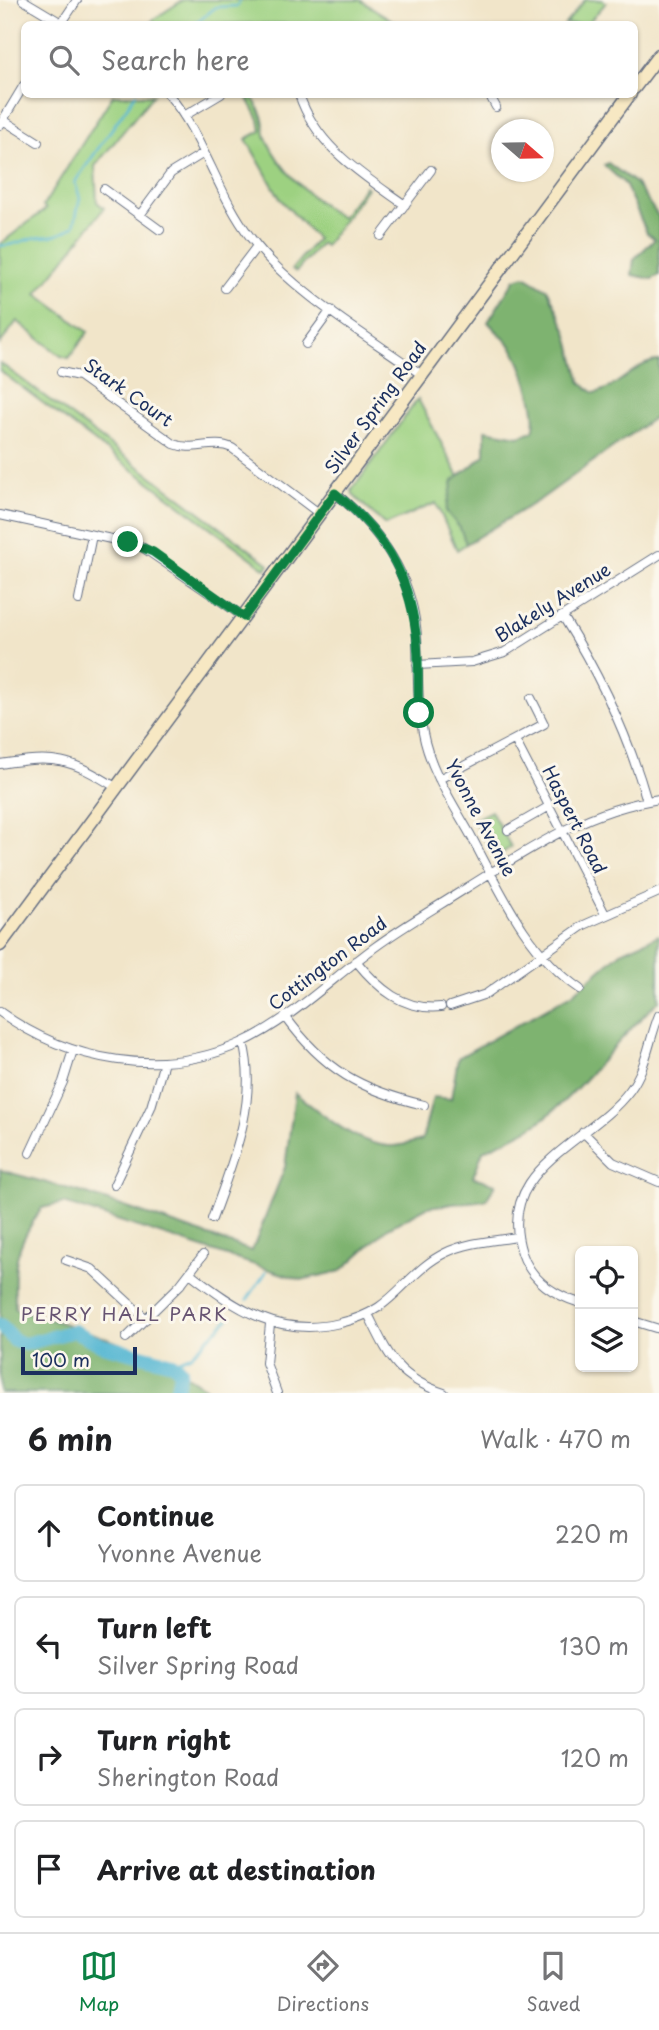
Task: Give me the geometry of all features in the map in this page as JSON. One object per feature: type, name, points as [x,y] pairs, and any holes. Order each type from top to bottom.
[{"type":"main road","points":[[638,84],[659,55]]},
{"type":"main road","name":"Silver Spring Road","points":[[0,945],[627,98]]},
{"type":"street","points":[[23,0],[57,21]]},
{"type":"street","points":[[64,21],[77,0]]},
{"type":"street","points":[[21,90],[1,122],[38,142]]},
{"type":"street","points":[[171,98],[184,116],[234,214],[257,246],[331,310],[422,375]]},
{"type":"street","points":[[184,116],[214,98]]},
{"type":"street","points":[[301,98],[321,138],[344,160],[405,205]]},
{"type":"street","points":[[491,98],[496,107]]},
{"type":"street","points":[[139,215],[171,173],[202,154]]},
{"type":"street","points":[[382,236],[431,170]]},
{"type":"street","points":[[104,189],[160,230]]},
{"type":"street","points":[[225,288],[257,246]]},
{"type":"street","points":[[306,344],[331,310]]},
{"type":"street","name":"Stark Court","points":[[61,372],[79,376],[174,444],[191,448],[220,444],[232,448],[320,514]]},
{"type":"street","name":"Yvonne Avenue","points":[[335,493],[372,525],[391,556],[411,607],[424,736],[439,779],[517,920],[542,956],[580,989]]},
{"type":"street","points":[[0,515],[145,548],[244,617]]},
{"type":"street","points":[[79,600],[92,535]]},
{"type":"street","name":"Blakely Avenue","points":[[417,664],[472,662],[492,658],[518,646],[564,618],[659,555]]},
{"type":"street","points":[[564,618],[609,697],[633,753],[647,800]]},
{"type":"street","points":[[439,779],[544,724],[531,698]]},
{"type":"street","name":"Haspert Road","points":[[515,740],[605,914]]},
{"type":"street","points":[[0,764],[63,760],[80,765],[117,788]]},
{"type":"street","name":"Cottington Road","points":[[0,1012],[19,1026],[73,1050],[111,1060],[164,1062],[205,1055],[243,1042],[285,1016],[355,961],[561,830],[597,813],[659,799]]},
{"type":"street","points":[[508,830],[548,807]]},
{"type":"street","points":[[355,961],[380,989],[396,998],[421,1007],[446,1007],[486,994],[605,914],[659,892]]},
{"type":"street","points":[[575,1300],[542,1284],[527,1265],[517,1237],[519,1206],[529,1183],[552,1158],[630,1089],[657,1029],[659,1015]]},
{"type":"street","points":[[285,1016],[312,1050],[333,1069],[375,1091],[424,1105]]},
{"type":"street","points":[[212,1219],[236,1148],[245,1107],[248,1069],[243,1042]]},
{"type":"street","points":[[30,1153],[62,1082],[73,1050]]},
{"type":"street","points":[[114,1185],[151,1107],[164,1062]]},
{"type":"street","points":[[583,1132],[613,1163],[659,1182]]},
{"type":"street","points":[[190,1273],[238,1309],[270,1324],[320,1327],[368,1314],[442,1255],[472,1243],[517,1237]]},
{"type":"street","points":[[126,1338],[190,1273],[203,1255]]},
{"type":"street","points":[[66,1260],[92,1269],[145,1319]]},
{"type":"street","points":[[368,1314],[401,1371],[414,1381],[444,1393]]},
{"type":"street","points":[[638,1323],[659,1329]]},
{"type":"street","points":[[270,1324],[266,1363],[277,1393]]},
{"type":"green space","points":[[183,0],[360,0],[393,21],[152,21]]},
{"type":"green space","points":[[585,0],[602,0],[606,3],[590,21],[568,21]]},
{"type":"green space","points":[[111,98],[151,98],[95,166],[97,202],[104,208],[37,294],[88,332],[69,358],[61,356],[17,321],[0,344],[0,244],[46,209],[43,206]]},
{"type":"green space","points":[[248,98],[253,98],[263,119],[266,137],[273,152],[289,174],[341,218],[365,186],[367,188],[325,246],[321,243],[296,272],[292,269],[317,239],[281,200],[246,139],[261,131],[259,119]]},
{"type":"green space","points":[[608,163],[635,183],[659,217],[659,275],[652,279],[632,275],[634,259],[655,239],[647,233],[625,184],[604,165]]},
{"type":"green space","points":[[525,276],[548,290],[567,332],[581,383],[594,393],[611,387],[643,365],[659,361],[659,414],[541,499],[466,544],[460,528],[446,511],[453,481],[485,455],[485,430],[519,436],[533,431],[535,423],[529,388],[520,364],[511,346],[488,322],[515,279]]},
{"type":"green space","points":[[0,363],[269,564],[266,569],[0,371]]},
{"type":"green space","points":[[418,399],[487,530],[457,550],[436,503],[385,525],[353,495],[352,490]]},
{"type":"green space","points":[[491,811],[511,847],[496,857],[473,820]]},
{"type":"green space","points":[[659,935],[659,1001],[557,1108],[541,1121],[483,1151],[473,1177],[496,1184],[486,1200],[427,1207],[388,1228],[341,1271],[301,1280],[64,1203],[42,1208],[26,1234],[18,1256],[15,1309],[91,1333],[144,1354],[192,1379],[212,1393],[0,1393],[0,1170],[84,1193],[252,1251],[285,1167],[295,1093],[341,1128],[368,1141],[395,1146],[422,1140],[433,1097],[451,1099],[458,1058],[572,994],[621,952]]},
{"type":"waterway","points":[[199,21],[216,7],[237,6],[240,0]]},
{"type":"waterway","points":[[0,246],[54,236],[74,226],[80,198],[75,182],[133,98]]},
{"type":"waterway","points":[[247,1300],[266,1272]]},
{"type":"waterway","points":[[172,1363],[191,1355],[229,1318]]},
{"type":"waterway","points":[[0,1325],[15,1341],[25,1344],[74,1331],[102,1345],[172,1363],[181,1370],[176,1393]]},
{"type":"district","name":"PERRY HALL PARK","points":[[125,1314]]},
{"type":"route","points":[[128,542],[153,552],[244,617],[335,493],[372,525],[406,587],[416,635],[419,713]]}]
